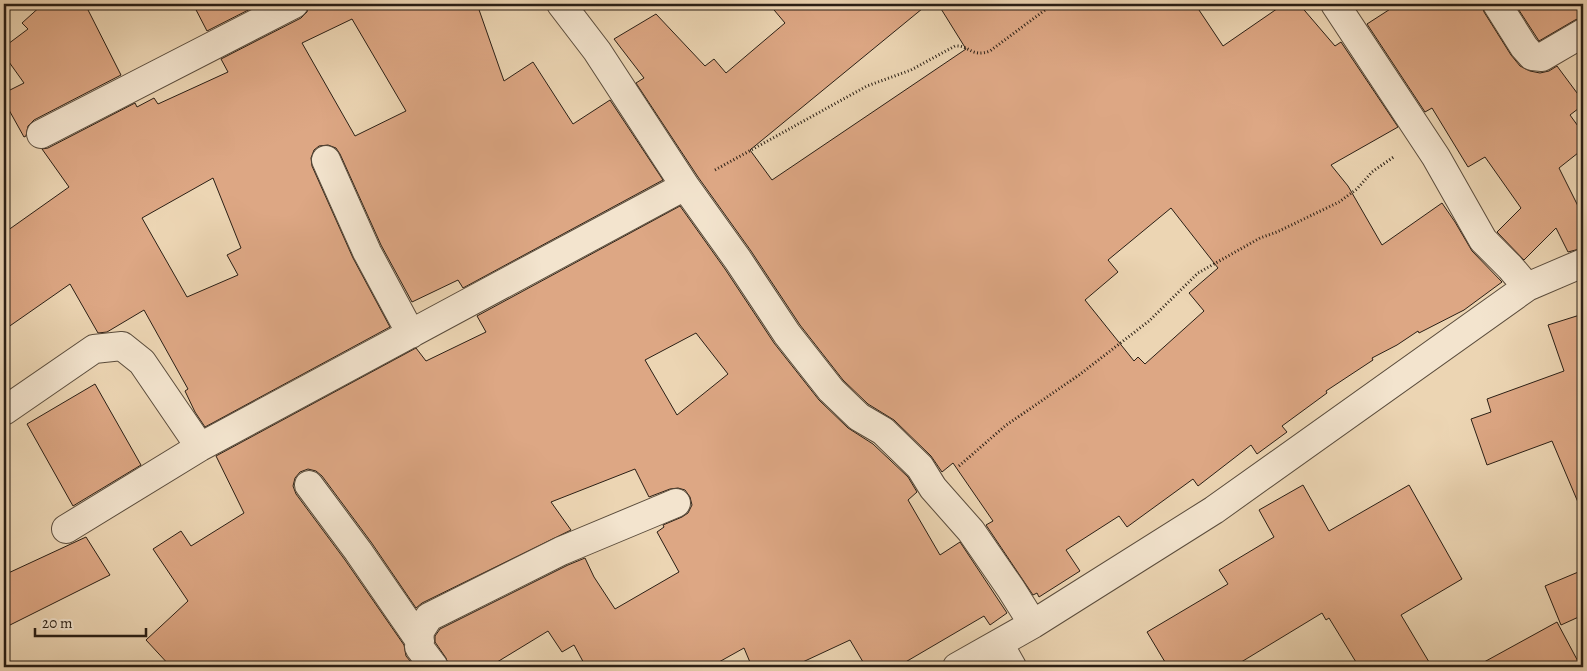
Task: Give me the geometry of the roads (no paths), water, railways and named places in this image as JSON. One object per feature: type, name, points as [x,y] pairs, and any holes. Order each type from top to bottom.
[{"type":"street","points":[[41,134],[294,4]]},
{"type":"street","points":[[561,4],[597,51],[685,186],[788,334],[831,390],[859,417],[883,431],[920,467],[933,488],[971,531],[1033,624]]},
{"type":"street","points":[[1335,4],[1436,157],[1483,240],[1527,287]]},
{"type":"street","points":[[1497,4],[1532,56],[1542,57],[1583,33]]},
{"type":"street","points":[[326,160],[367,252],[412,334]]},
{"type":"street","points":[[66,529],[200,447],[685,186]]},
{"type":"street","points":[[957,667],[1005,656],[1033,624],[1214,510],[1527,287],[1583,263]]},
{"type":"street","points":[[4,411],[94,349],[122,346],[142,362],[200,447]]},
{"type":"street","points":[[309,485],[420,642]]},
{"type":"street","points":[[434,667],[419,647],[420,632],[429,617],[561,551],[676,503]]}]
